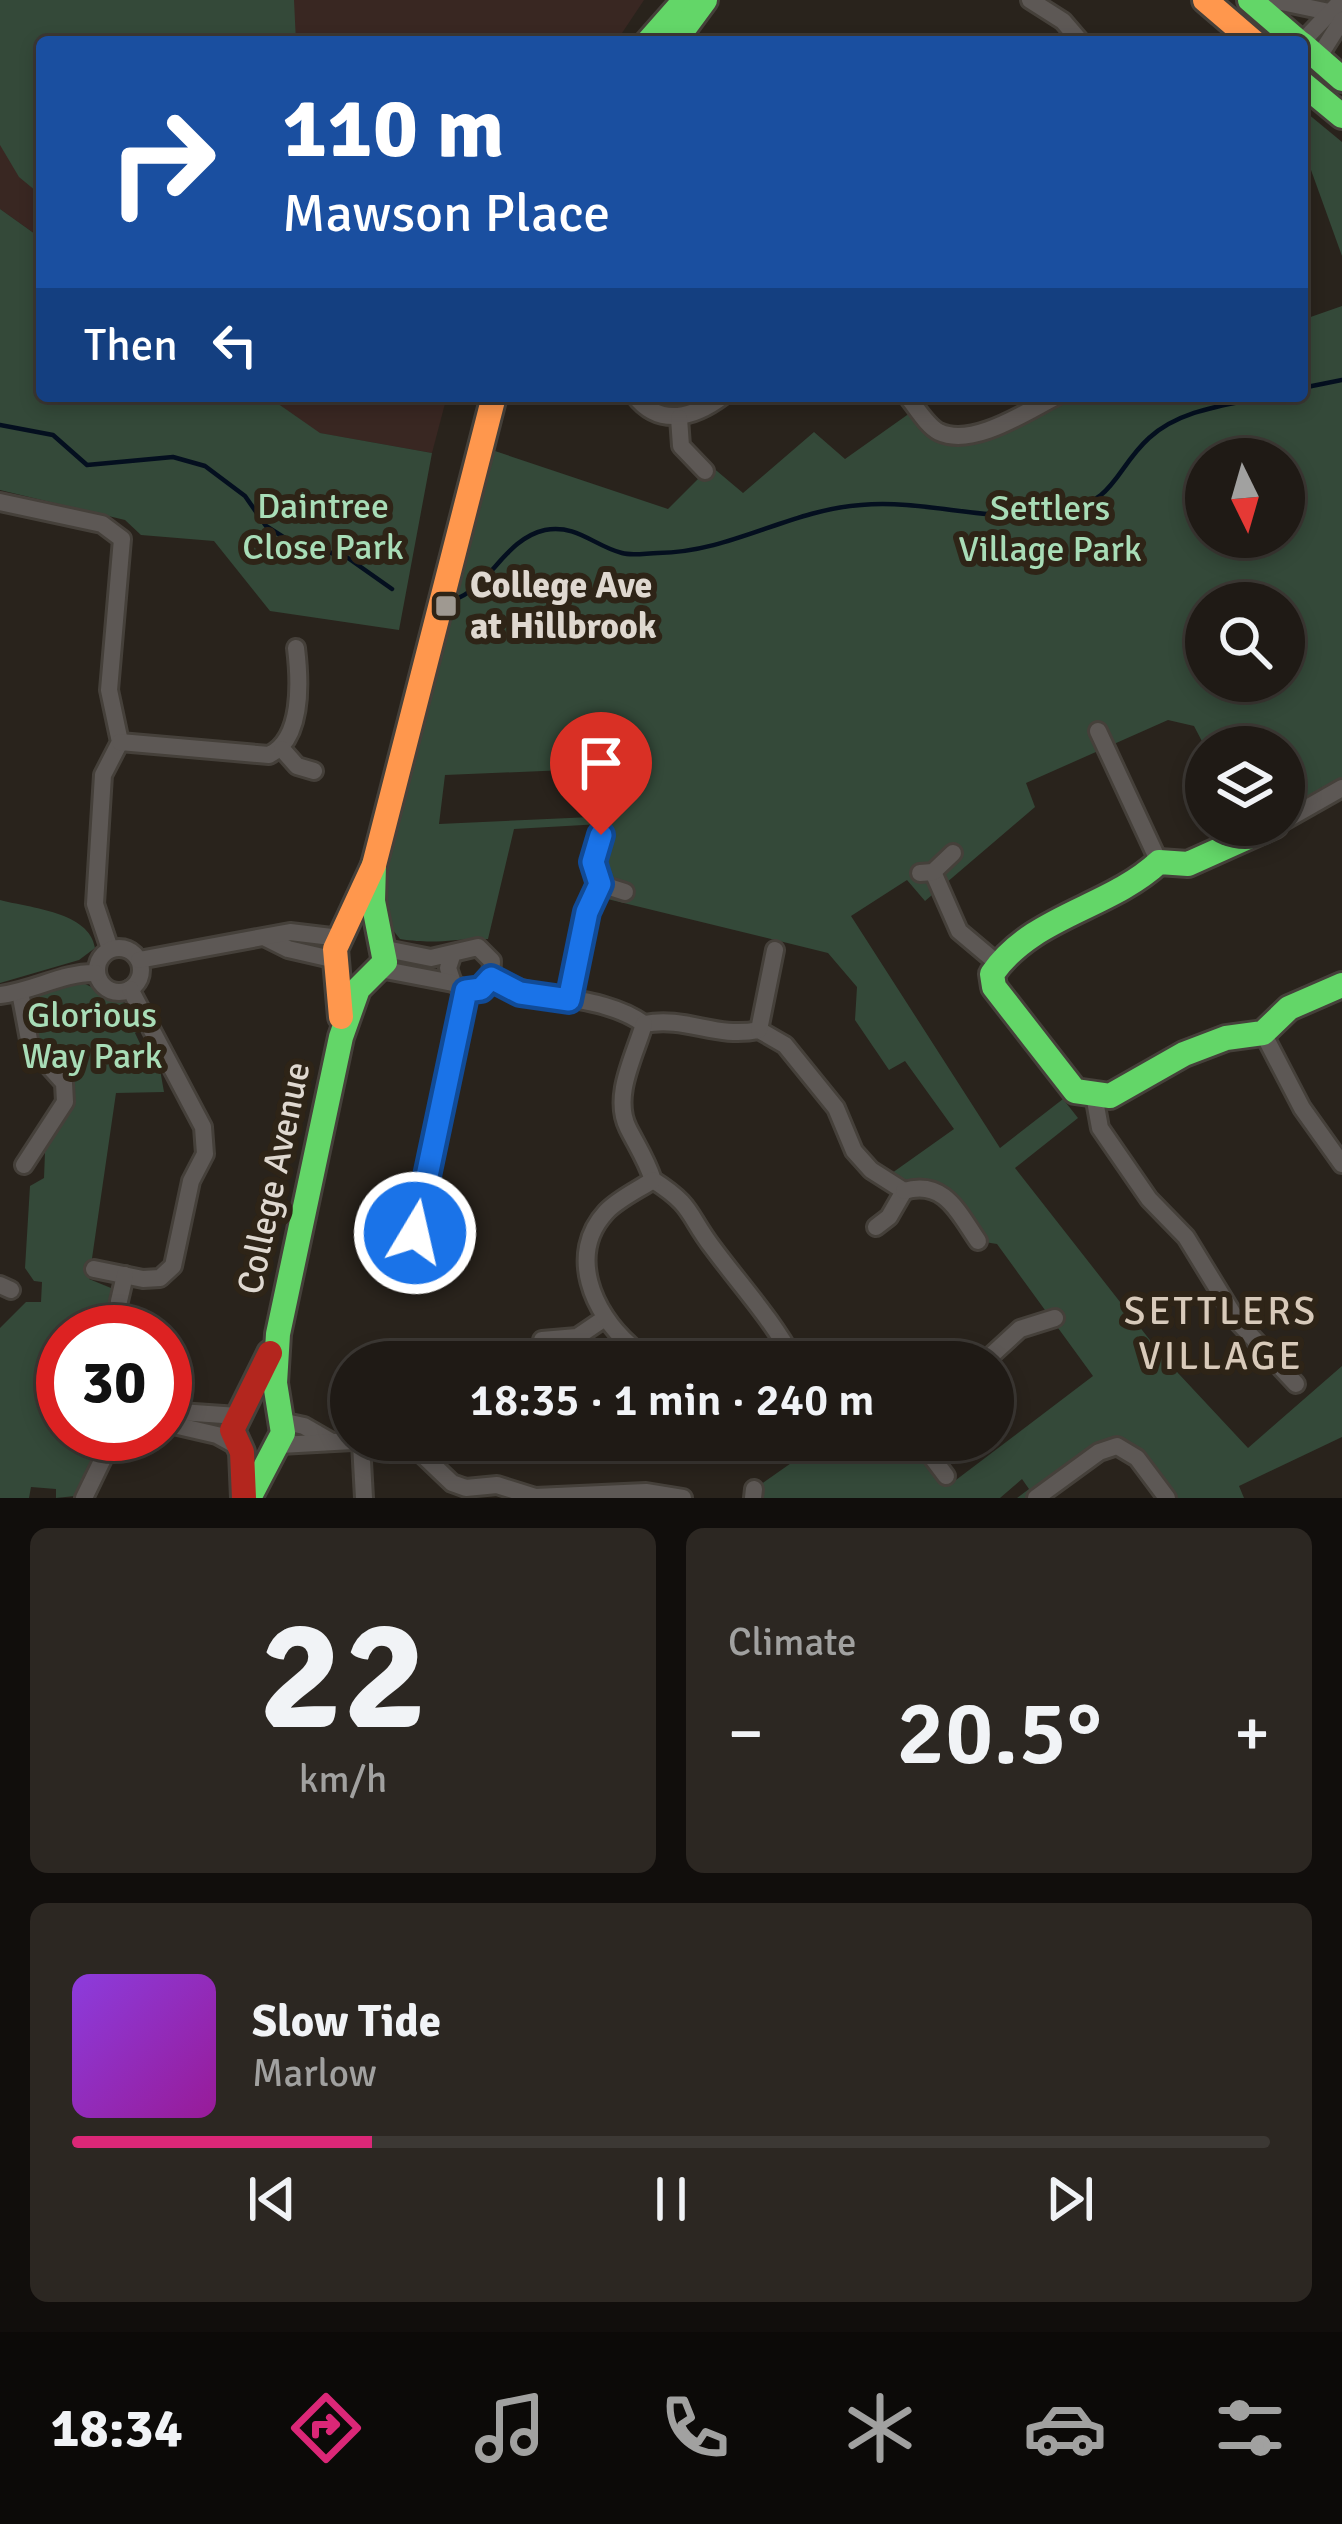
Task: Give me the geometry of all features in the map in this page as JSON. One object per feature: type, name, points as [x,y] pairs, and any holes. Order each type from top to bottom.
[{"type":"street","points":[[653,36],[685,0]]},
{"type":"street","points":[[678,36],[705,0]]},
{"type":"street","points":[[1030,0],[1063,21],[1076,36]]},
{"type":"street","points":[[1204,0],[1247,36]]},
{"type":"street","points":[[1250,0],[1290,36]]},
{"type":"street","points":[[1272,0],[1338,11]]},
{"type":"street","points":[[1308,46],[1338,11]]},
{"type":"street","points":[[1308,52],[1342,79]]},
{"type":"street","points":[[1308,88],[1342,116]]},
{"type":"street","name":"College Avenue","points":[[341,1037],[340,950],[374,865],[492,402]]},
{"type":"street","points":[[642,402],[656,413],[679,418],[711,402]]},
{"type":"street","points":[[912,402],[935,430],[954,436],[1022,415],[1046,402]]},
{"type":"street","points":[[679,418],[681,446],[705,471]]},
{"type":"street","points":[[0,502],[102,524],[122,539],[109,690],[120,742],[103,775],[94,904],[110,949]]},
{"type":"street","points":[[120,742],[269,755],[282,749],[289,739],[300,682],[296,648]]},
{"type":"street","points":[[1098,731],[1159,862]]},
{"type":"street","points":[[282,749],[297,766],[314,771]]},
{"type":"street","points":[[1305,809],[1342,788]]},
{"type":"street","points":[[569,1000],[587,912],[600,884],[593,862],[601,835]]},
{"type":"street","points":[[1159,862],[1188,864],[1228,846]]},
{"type":"street","points":[[953,853],[927,873],[959,931],[998,963]]},
{"type":"street","points":[[1159,862],[1142,883],[1058,920],[998,963],[994,987],[1076,1091],[1110,1096],[1158,1063],[1243,1032],[1263,1033],[1289,1009],[1342,985]]},
{"type":"street","name":"College Avenue","points":[[247,1498],[277,1434],[278,1334],[341,1037],[358,989],[378,958],[374,865]]},
{"type":"street","points":[[600,884],[625,892]]},
{"type":"street","points":[[139,960],[266,938],[288,950],[340,950],[363,928],[378,958],[459,987],[481,989],[491,978],[492,961],[478,947],[464,947],[452,956],[378,958],[350,977],[340,950]]},
{"type":"street","points":[[110,949],[128,950],[139,960],[140,976],[130,989],[109,990],[96,973],[99,959],[110,949]]},
{"type":"street","points":[[759,1030],[775,950]]},
{"type":"street","points":[[415,1233],[459,987],[448,968],[452,956]]},
{"type":"street","points":[[0,995],[74,973],[96,973]]},
{"type":"street","points":[[491,978],[520,993],[624,1009],[644,1024],[677,1018],[734,1035],[759,1030],[785,1046],[836,1108],[854,1151],[871,1170],[904,1191]]},
{"type":"street","points":[[94,1269],[160,1279],[173,1266],[191,1181],[206,1139],[130,989]]},
{"type":"street","points":[[20,992],[30,1045],[64,1083],[65,1102],[24,1165]]},
{"type":"street","points":[[644,1024],[623,1091],[622,1113],[644,1148],[653,1180],[696,1215],[712,1247],[738,1274],[781,1341]]},
{"type":"street","points":[[1263,1033],[1302,1108],[1342,1164]]},
{"type":"street","points":[[1094,1095],[1100,1128],[1149,1199],[1186,1237],[1238,1322],[1296,1384]]},
{"type":"street","points":[[626,1341],[589,1291],[586,1271],[596,1226],[608,1209],[653,1180]]},
{"type":"street","points":[[876,1227],[904,1191],[921,1186],[945,1194],[978,1241]]},
{"type":"street","points":[[385,1247],[415,1233]]},
{"type":"street","points":[[415,1233],[443,1257]]},
{"type":"street","points":[[119,1301],[125,1275]]},
{"type":"street","points":[[542,1340],[578,1336],[605,1318]]},
{"type":"street","points":[[1008,1341],[1021,1329],[1055,1318]]},
{"type":"street","name":"College Avenue","points":[[247,1498],[232,1430],[278,1334]]},
{"type":"street","points":[[192,1412],[241,1413],[264,1408],[277,1434]]},
{"type":"street","points":[[192,1429],[217,1435],[255,1457],[277,1434],[304,1426],[330,1442]]},
{"type":"street","points":[[1036,1498],[1099,1452],[1117,1446],[1137,1458],[1167,1498]]},
{"type":"street","points":[[84,1498],[102,1461]]},
{"type":"street","points":[[364,1498],[365,1461]]},
{"type":"street","points":[[428,1461],[452,1483],[466,1488],[497,1485],[535,1497],[646,1492],[683,1498]]},
{"type":"street","points":[[935,1461],[946,1476]]},
{"type":"shaded area","points":[[0,0],[644,0],[620,36],[36,36],[36,235],[0,209]]},
{"type":"shaded area","points":[[275,402],[445,402],[432,453],[319,433]]},
{"type":"green space","points":[[0,0],[294,0],[296,36],[36,36],[36,191],[19,177],[0,145]]},
{"type":"green space","points":[[1308,114],[1342,142],[1342,256],[1308,162]]},
{"type":"green space","name":"Daintree Close Park","points":[[0,209],[36,235],[36,402],[276,402],[320,433],[432,453],[399,630],[270,611],[214,541],[141,535],[125,520],[0,490]]},
{"type":"green space","name":"Settlers Village Park","points":[[1342,306],[1342,788],[1305,810],[1305,726],[1194,726],[1168,720],[1026,783],[1035,807],[925,901],[907,880],[851,916],[1000,1148],[1063,1099],[1078,1118],[1015,1168],[1164,1358],[1248,1448],[1342,1366],[1342,1437],[1239,1486],[1244,1498],[1167,1498],[1117,1446],[1036,1498],[1017,1498],[1029,1489],[1022,1479],[1000,1498],[753,1498],[754,1489],[794,1461],[926,1461],[948,1486],[981,1461],[1014,1461],[1014,1436],[1093,1376],[997,1244],[978,1241],[945,1194],[904,1191],[892,1173],[954,1129],[905,1061],[889,1070],[855,1020],[857,987],[828,953],[595,896],[610,828],[601,824],[514,829],[488,939],[400,939],[384,919],[382,896],[480,446],[668,509],[711,466],[743,493],[814,432],[845,459],[917,408],[954,436],[1042,402],[1308,402],[1308,318]],"holes":[[[590,769],[592,817],[439,824],[445,775]]]},
{"type":"green space","points":[[0,900],[71,919],[91,936],[95,948],[79,960],[0,983]]},
{"type":"green space","name":"Glorious Way Park","points":[[79,981],[135,1008],[147,1027],[135,1033],[144,1052],[156,1047],[164,1092],[116,1093],[89,1279],[111,1288],[114,1305],[36,1305],[36,1461],[92,1461],[75,1496],[56,1498],[56,1489],[31,1487],[29,1498],[0,1498],[0,1328],[26,1302],[41,1302],[42,1282],[34,1281],[25,1268],[30,1186],[44,1178],[45,1152],[69,1109],[73,1077],[38,1039],[32,1005],[45,990]]},
{"type":"waterway","points":[[1308,387],[1342,380]]},
{"type":"waterway","points":[[453,600],[477,585],[519,543],[545,530],[567,530],[612,550],[635,554],[711,546],[809,514],[861,505],[911,505],[1011,516],[1061,512],[1093,501],[1149,438],[1175,420],[1241,402]]},
{"type":"waterway","points":[[0,425],[53,435],[87,465],[173,457],[205,466],[245,496],[266,526],[288,540],[348,558],[392,589]]},
{"type":"traffic: fast","points":[[653,36],[685,0]]},
{"type":"traffic: fast","points":[[678,36],[705,0]]},
{"type":"traffic: fast","points":[[1250,0],[1292,36]]},
{"type":"traffic: fast","points":[[1308,49],[1342,79]]},
{"type":"traffic: fast","points":[[1308,88],[1342,116]]},
{"type":"traffic: fast","points":[[1228,846],[1188,864],[1159,862],[1117,891],[1028,938],[992,974],[994,987],[1075,1091],[1110,1096],[1184,1054],[1226,1038],[1263,1033],[1289,1008],[1342,985]]},
{"type":"traffic: fast","points":[[249,1498],[283,1433],[275,1383],[278,1334],[341,1037],[358,989],[385,962],[373,901],[374,865]]},
{"type":"traffic: slow","points":[[1205,0],[1247,36]]},
{"type":"traffic: slow","points":[[341,1017],[335,949],[374,865],[492,402]]},
{"type":"traffic: jam","points":[[244,1498],[242,1452],[232,1430],[270,1353]]},
{"type":"place","name":"College Ave at Hillbrook","points":[[446,606]]},
{"type":"district","name":"SETTLERS VILLAGE","points":[[1221,1334]]},
{"type":"route","points":[[415,1233],[466,991],[481,989],[491,978],[520,993],[569,1000],[587,912],[600,884],[593,862],[601,835]]}]
